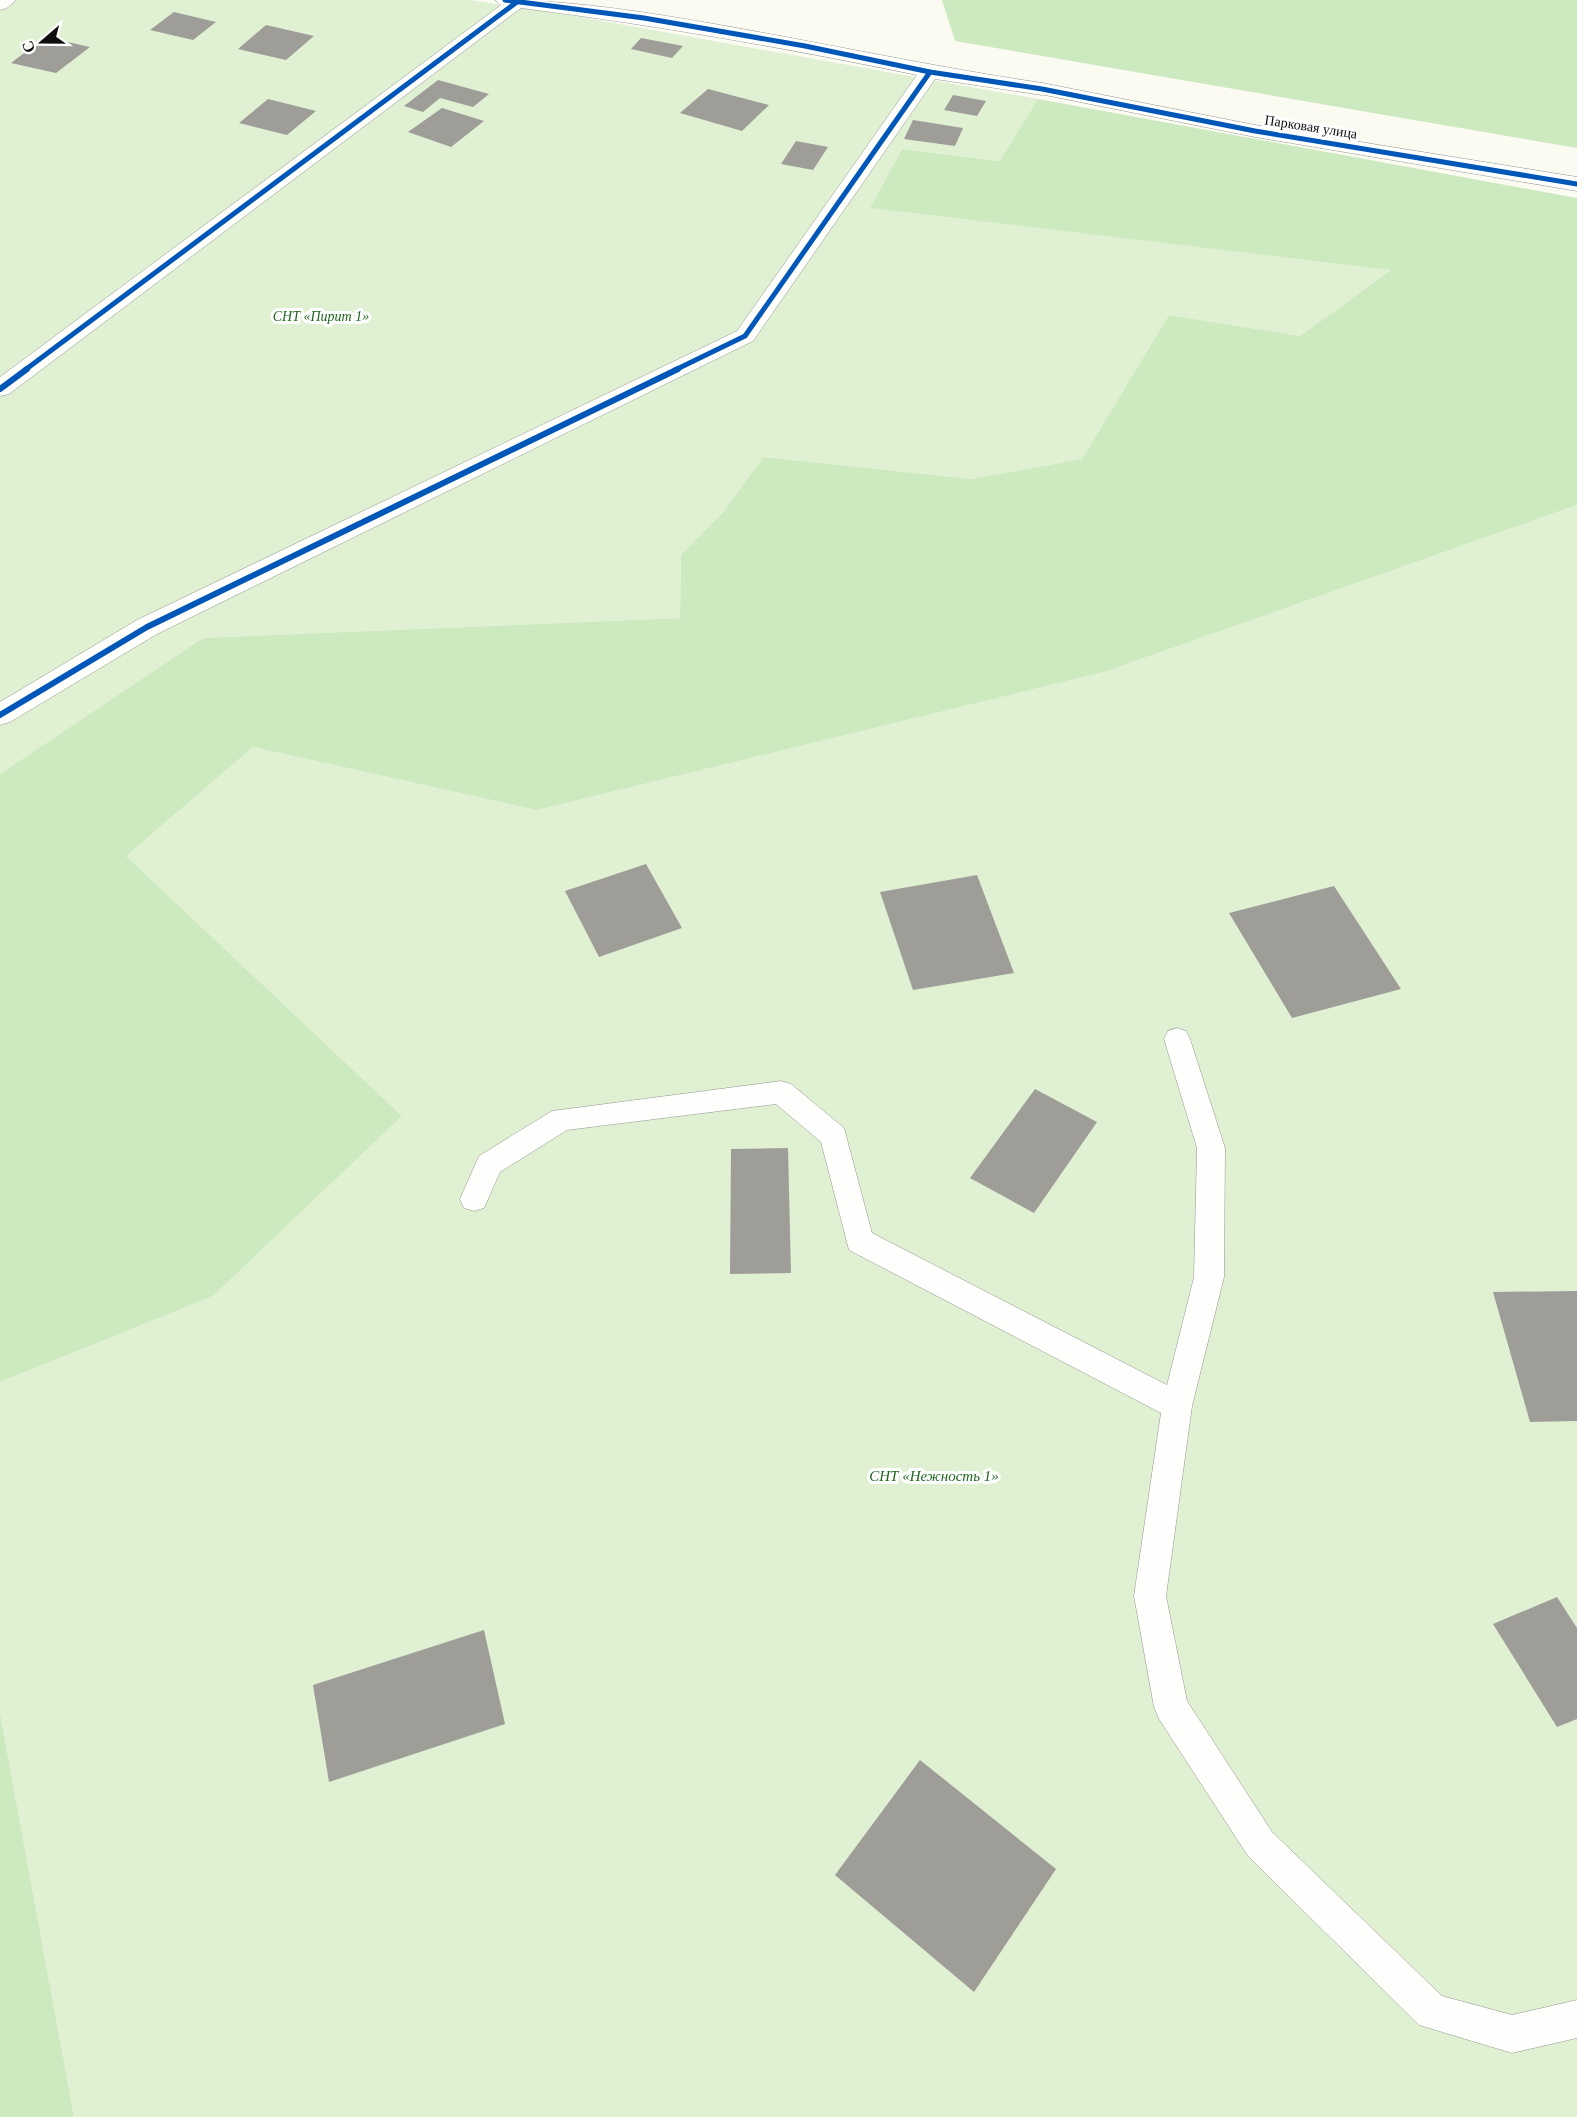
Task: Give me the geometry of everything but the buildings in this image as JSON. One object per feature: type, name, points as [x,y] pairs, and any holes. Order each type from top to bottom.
[{"type":"street","points":[[0,4],[6,0]]},
{"type":"street","points":[[0,389],[511,1]]},
{"type":"street","name":"Парковая улица","points":[[511,1],[644,18],[930,72],[1042,89],[1255,131],[1577,184]]},
{"type":"street","points":[[0,715],[147,627],[745,336],[930,72]]},
{"type":"lane","points":[[1177,1039],[1211,1148],[1209,1277],[1177,1406],[1150,1596],[1171,1707],[1260,1844],[1432,2012],[1512,2034],[1577,2019]]},
{"type":"lane","points":[[474,1199],[489,1164],[562,1119],[781,1092],[834,1136],[859,1241],[1177,1406]]},
{"type":"green space","name":"СНТ «Пирит 1»","points":[[0,0],[469,0],[547,11],[1038,99],[1001,161],[902,149],[870,208],[1392,269],[1300,336],[1169,315],[1082,459],[972,479],[763,457],[725,510],[681,555],[680,618],[203,638],[0,774]]},
{"type":"green space","points":[[942,0],[1577,0],[1577,148],[955,41]]},
{"type":"green space","points":[[1038,99],[1577,198],[1577,505],[1104,672],[537,810],[253,747],[126,856],[402,1116],[213,1296],[0,1382],[0,774],[203,638],[680,618],[681,555],[725,510],[763,457],[972,479],[1082,459],[1169,315],[1300,336],[1391,270],[870,208],[902,149],[1000,161]]},
{"type":"green space","name":"СНТ «Нежность 1»","points":[[1577,505],[1577,2117],[74,2117],[0,1713],[0,1382],[213,1296],[402,1116],[126,856],[253,747],[537,810],[1104,672]]},
{"type":"green space","points":[[0,1713],[74,2117],[0,2117]]},
{"type":"cycle path","points":[[505,0],[644,18],[805,46],[930,72],[1042,89],[1255,131],[1577,184]]},
{"type":"cycle path","points":[[0,389],[517,2]]},
{"type":"cycle path","points":[[0,715],[147,627],[745,336],[930,72]]}]
